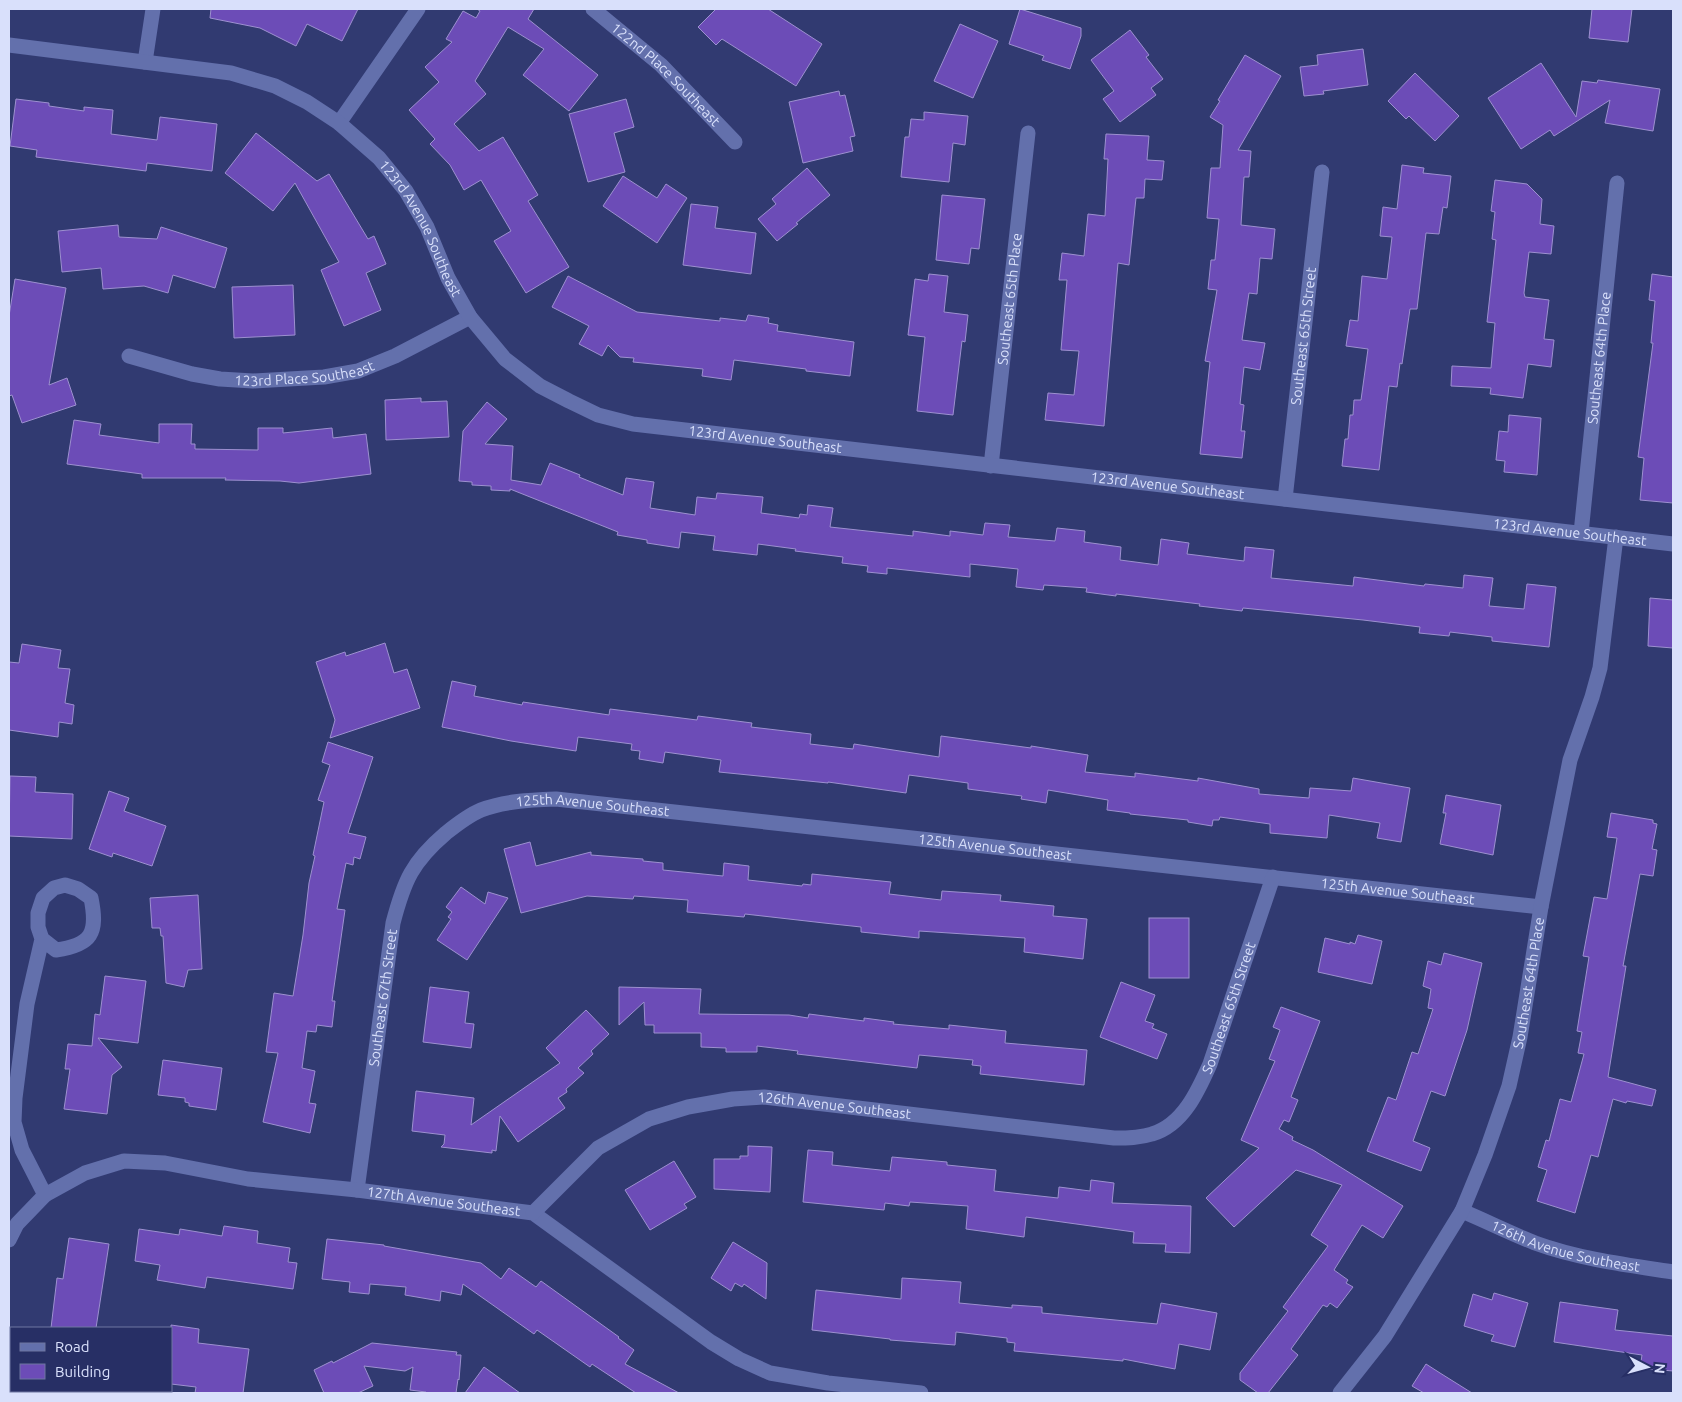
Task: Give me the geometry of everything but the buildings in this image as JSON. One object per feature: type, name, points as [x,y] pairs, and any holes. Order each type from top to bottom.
[{"type":"street","points":[[145,62],[153,9]]},
{"type":"street","points":[[338,123],[418,9]]},
{"type":"street","name":"122nd Place Southeast","points":[[593,9],[661,65],[735,142]]},
{"type":"street","name":"123rd Avenue Southeast","points":[[9,45],[231,73],[275,86],[307,102],[338,123],[379,158],[406,191],[427,227],[448,278],[470,316],[505,358],[540,386],[598,415],[633,424],[1673,544]]},
{"type":"street","name":"Southeast 65th Place","points":[[991,466],[1028,133]]},
{"type":"street","name":"Southeast 65th Street","points":[[1285,500],[1322,172]]},
{"type":"street","name":"Southeast 64th Place","points":[[1580,533],[1617,183]]},
{"type":"street","name":"123rd Place Southeast","points":[[129,356],[220,380],[253,381],[324,377],[358,371],[395,356],[470,316]]},
{"type":"street","name":"Southeast 64th Place","points":[[1340,1393],[1385,1336],[1462,1211],[1485,1155],[1509,1086],[1520,1037],[1541,907],[1570,760],[1600,668],[1616,537]]},
{"type":"street","name":"125th Avenue Southeast","points":[[454,826],[480,810],[530,800],[556,799],[1541,907]]},
{"type":"street","name":"Southeast 67th Street","points":[[357,1190],[393,923],[400,896],[413,868],[427,850],[454,826]]},
{"type":"street","name":"Southeast 65th Street","points":[[1168,1127],[1184,1112],[1197,1094],[1210,1064],[1273,877]]},
{"type":"street","points":[[42,939],[56,950],[72,948],[83,943],[92,932],[94,916],[91,898],[78,889],[65,885],[54,888],[43,898],[38,913],[38,927],[42,939],[27,1004],[15,1098],[14,1122],[22,1150],[45,1195]]},
{"type":"street","name":"126th Avenue Southeast","points":[[533,1213],[598,1148],[649,1118],[688,1107],[732,1099],[764,1097],[1114,1138],[1138,1138],[1154,1134],[1168,1127]]},
{"type":"street","name":"127th Avenue Southeast","points":[[9,1240],[18,1224],[45,1195],[85,1173],[124,1161],[165,1163],[248,1178],[533,1213],[711,1342],[747,1363],[770,1373],[801,1380],[920,1393]]},
{"type":"street","name":"126th Avenue Southeast","points":[[1462,1211],[1536,1243],[1575,1255],[1673,1272]]}]
